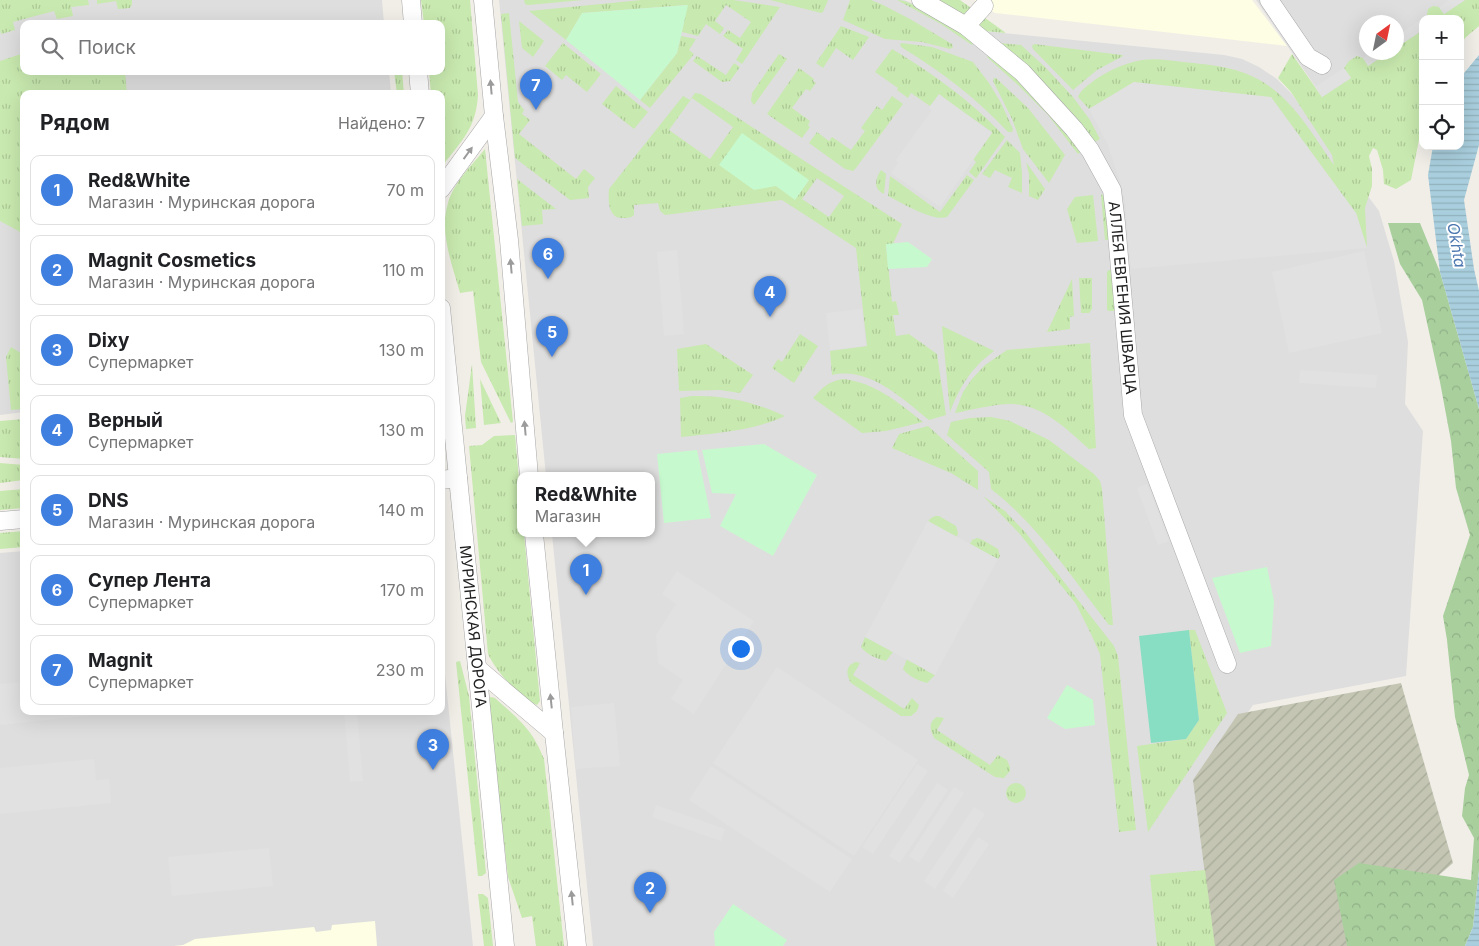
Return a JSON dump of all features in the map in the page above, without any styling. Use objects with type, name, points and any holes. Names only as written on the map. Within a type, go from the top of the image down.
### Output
[{"type":"street","points":[[411,0],[413,20]]},
{"type":"street","points":[[483,0],[494,116],[509,240],[529,472]]},
{"type":"street","name":"АЛЛЕЯ ЕВГЕНИЯ ШВАРЦА","points":[[921,0],[966,26],[1022,72],[1056,107],[1090,150],[1112,190],[1133,415],[1227,664]]},
{"type":"street","points":[[1269,0],[1308,56],[1322,65]]},
{"type":"street","points":[[966,26],[984,6]]},
{"type":"street","points":[[418,75],[420,90]]},
{"type":"street","points":[[445,183],[494,116]]},
{"type":"street","name":"МУРИНСКАЯ ДОРОГА","points":[[445,384],[450,479],[477,668],[504,946]]},
{"type":"street","points":[[0,521],[20,519]]},
{"type":"street","points":[[534,537],[577,946]]},
{"type":"street","points":[[477,668],[554,733]]},
{"type":"shaded area","points":[[0,0],[382,0],[384,20],[20,20],[20,75],[389,75],[391,90],[20,90],[20,412],[0,415]]},
{"type":"shaded area","points":[[499,0],[904,0],[984,31],[1224,55],[1242,59],[1277,79],[1291,93],[1379,211],[1394,261],[1408,342],[1405,404],[1423,431],[1406,676],[1253,705],[1212,764],[1219,875],[1166,946],[593,946],[552,537],[655,537],[655,472],[546,472]]},
{"type":"shaded area","points":[[974,0],[1252,0],[1287,46],[995,13]]},
{"type":"shaded area","points":[[1256,0],[1472,0],[1450,15],[1419,15],[1419,37],[1404,47],[1404,15],[1359,15],[1359,60],[1385,60],[1325,101]]},
{"type":"shaded area","points":[[1449,0],[1465,0],[1444,14],[1439,7]]},
{"type":"shaded area","points":[[1419,21],[1419,33],[1404,42],[1404,31]]},
{"type":"shaded area","points":[[1364,60],[1377,60],[1368,66]]},
{"type":"shaded area","points":[[1344,68],[1351,78],[1322,97],[1315,87]]},
{"type":"shaded area","points":[[1134,82],[1271,97],[1356,213],[1367,248],[1131,269],[1125,200],[1121,184],[1107,143],[1089,109]]},
{"type":"shaded area","points":[[939,94],[992,133],[940,207],[891,173],[898,163],[896,160],[932,110],[929,108]]},
{"type":"shaded area","points":[[677,250],[684,334],[664,336],[657,252]]},
{"type":"shaded area","points":[[1364,251],[1382,333],[1289,353],[1272,272]]},
{"type":"shaded area","points":[[862,309],[866,346],[830,350],[826,313]]},
{"type":"shaded area","points":[[1300,370],[1377,375],[1376,388],[1299,383]]},
{"type":"shaded area","points":[[1147,484],[1169,541],[1158,545],[1137,488]]},
{"type":"shaded area","points":[[928,521],[998,559],[935,675],[865,637]]},
{"type":"shaded area","points":[[20,551],[20,715],[445,715],[445,674],[473,946],[0,946],[0,553]]},
{"type":"shaded area","points":[[677,571],[754,621],[694,714],[671,699],[683,680],[658,663],[656,635],[676,604],[662,594]]},
{"type":"shaded area","points":[[777,667],[918,760],[854,856],[713,763]]},
{"type":"shaded area","points":[[20,682],[20,715],[94,715],[0,725],[0,684]]},
{"type":"shaded area","points":[[1401,683],[1453,863],[1396,912],[1351,946],[1214,946],[1193,780],[1238,714]]},
{"type":"shaded area","points":[[614,703],[620,766],[576,769],[571,707]]},
{"type":"shaded area","points":[[344,715],[357,715],[363,781],[350,782]]},
{"type":"shaded area","points":[[94,759],[96,780],[109,779],[111,803],[0,814],[0,768]]},
{"type":"shaded area","points":[[917,764],[928,771],[873,854],[862,847]]},
{"type":"shaded area","points":[[711,766],[852,859],[830,892],[689,800]]},
{"type":"shaded area","points":[[937,783],[948,790],[900,863],[889,856]]},
{"type":"shaded area","points":[[954,787],[964,793],[919,863],[909,856]]},
{"type":"shaded area","points":[[656,805],[725,829],[721,841],[652,817]]},
{"type":"shaded area","points":[[974,807],[985,814],[935,889],[924,881]]},
{"type":"shaded area","points":[[978,837],[989,844],[953,898],[943,891]]},
{"type":"shaded area","points":[[269,848],[273,886],[172,896],[168,857]]},
{"type":"shaded area","points":[[375,921],[377,946],[174,946],[183,945],[195,939],[314,927],[316,932],[331,930],[332,925]]},
{"type":"green space","points":[[0,0],[88,0],[89,5],[71,7],[73,16],[57,19],[54,11],[13,22],[15,30],[1,34]]},
{"type":"green space","points":[[97,0],[132,0],[132,4],[130,8],[118,9],[116,1],[97,4]]},
{"type":"green space","points":[[421,0],[470,0],[478,95],[477,107],[467,134],[445,162],[445,90],[431,90],[429,75],[445,75],[445,20],[424,20]]},
{"type":"green space","points":[[524,0],[583,0],[528,5],[525,4]]},
{"type":"green space","points":[[642,0],[733,0],[780,7],[742,64],[736,60],[743,49],[723,36],[728,30],[740,38],[751,22],[726,5],[715,21],[724,28],[720,34],[706,24],[698,36],[682,32],[687,5],[582,13],[566,40],[529,11]]},
{"type":"green space","points":[[770,0],[828,0],[821,13]]},
{"type":"green space","points":[[850,0],[871,0],[883,5],[952,44],[953,47],[950,49],[922,42],[885,39],[843,20]]},
{"type":"green space","points":[[897,0],[905,1],[925,10],[974,42],[972,45],[941,24]]},
{"type":"green space","points":[[937,0],[960,0],[1006,33],[984,31]]},
{"type":"green space","points":[[1465,0],[1479,0],[1479,26],[1464,40],[1464,15],[1427,15],[1428,9],[1433,6],[1439,7],[1444,14]]},
{"type":"green space","points":[[688,5],[677,53],[640,100],[566,40],[582,13]]},
{"type":"green space","points":[[509,13],[518,102],[524,110],[522,114],[530,120],[519,134],[576,179],[584,169],[595,178],[588,187],[589,198],[570,200],[515,158],[501,14]]},
{"type":"green space","points":[[519,21],[544,41],[533,57],[522,48]]},
{"type":"green space","points":[[841,26],[869,37],[853,60],[836,48],[823,68],[816,63]]},
{"type":"green space","points":[[1419,33],[1419,140],[1411,180],[1396,189],[1384,184],[1383,170],[1377,150],[1373,148],[1369,156],[1372,169],[1372,186],[1365,208],[1367,248],[1356,213],[1134,82],[1089,109],[1078,97],[1096,79],[1112,70],[1136,61],[1167,60],[1236,70],[1256,78],[1277,92],[1304,121],[1334,165],[1332,155],[1291,92],[1278,78],[1292,54],[1322,97],[1351,78],[1344,68],[1349,61],[1357,56],[1359,60],[1364,60],[1368,65],[1376,60],[1404,60],[1404,42]]},
{"type":"green space","points":[[681,36],[696,39],[689,50],[694,54],[650,108],[640,100],[677,53]]},
{"type":"green space","points":[[563,43],[601,74],[587,92],[566,75],[562,80],[545,66]]},
{"type":"green space","points":[[999,43],[1021,45],[1045,67],[1073,97],[1090,120],[1100,139],[1093,143]]},
{"type":"green space","points":[[900,44],[932,47],[973,62],[1001,103],[1013,129],[1012,132],[1008,132],[957,86],[901,47]]},
{"type":"green space","points":[[1034,44],[1123,56],[1097,70],[1073,90],[1033,49],[1032,46]]},
{"type":"green space","points":[[892,49],[952,89],[979,111],[1005,137],[976,178],[969,172],[976,162],[973,159],[992,132],[939,95],[930,106],[911,93],[908,98],[897,90],[898,88],[875,72]]},
{"type":"green space","points":[[20,54],[20,75],[125,75],[127,90],[20,90],[20,232],[0,221],[0,61]]},
{"type":"green space","points":[[779,54],[787,59],[754,105],[751,101],[752,93]]},
{"type":"green space","points":[[990,54],[1051,112],[1081,152],[1078,154],[1048,115],[987,57]]},
{"type":"green space","points":[[697,56],[726,75],[734,63],[740,67],[730,81],[722,82],[693,61]]},
{"type":"green space","points":[[799,68],[814,79],[813,81],[816,83],[810,91],[806,89],[792,108],[810,121],[808,125],[810,127],[802,138],[767,114]]},
{"type":"green space","points":[[395,75],[402,75],[404,90],[396,90]]},
{"type":"green space","points":[[994,78],[1028,108],[1065,155],[1049,183],[1023,149],[1012,119],[993,81]]},
{"type":"green space","points":[[616,86],[648,112],[634,129],[602,104]]},
{"type":"green space","points":[[695,93],[701,94],[902,224],[893,244],[886,245],[892,302],[896,301],[899,315],[893,315],[896,336],[909,334],[937,354],[946,415],[929,420],[885,386],[859,375],[846,373],[832,375],[830,351],[867,346],[856,248],[782,200],[665,215],[660,211],[658,203],[634,205],[634,215],[632,217],[623,218],[614,215],[609,203],[609,189],[683,96],[690,100]],"holes":[[[692,98],[733,127],[710,159],[669,130]],[[817,178],[844,196],[829,217],[802,199]],[[809,180],[795,199],[776,186]]]},
{"type":"green space","points":[[892,96],[903,104],[853,171],[845,169],[809,143],[817,132],[829,141],[832,137],[851,150],[865,131],[861,128],[877,106],[882,110]]},
{"type":"green space","points":[[742,133],[809,180],[795,200],[776,186],[754,190],[719,165]]},
{"type":"green space","points":[[1007,140],[1020,153],[1022,193],[1008,187],[1012,178],[995,170],[990,178],[982,174]]},
{"type":"green space","points":[[485,149],[513,422],[511,423],[481,362],[473,291],[460,293],[446,237],[446,214],[454,188]]},
{"type":"green space","points":[[1026,162],[1045,189],[1038,200],[1029,196],[1029,174]]},
{"type":"green space","points":[[881,170],[886,174],[884,194],[880,192],[876,183]]},
{"type":"green space","points":[[967,175],[974,180],[947,217],[934,217],[888,196],[890,176],[940,212]]},
{"type":"green space","points":[[517,179],[556,209],[542,210],[543,224],[522,226]]},
{"type":"green space","points":[[1104,194],[1111,240],[1105,240],[1101,195]]},
{"type":"green space","points":[[1093,195],[1098,241],[1077,243],[1067,209],[1075,197]]},
{"type":"green space","points":[[1388,223],[1420,223],[1440,272],[1479,409],[1479,870],[1473,927],[1465,946],[1347,946],[1334,880],[1359,863],[1471,880],[1474,838],[1462,816],[1465,788],[1469,775],[1455,717],[1443,616],[1470,535],[1456,488],[1451,441],[1422,300],[1400,264]]},
{"type":"green space","points":[[908,242],[932,259],[927,267],[888,269],[886,244]]},
{"type":"green space","points":[[1113,270],[1117,311],[1107,310],[1107,272]]},
{"type":"green space","points":[[1079,278],[1092,278],[1092,309],[1089,313],[1081,313]]},
{"type":"green space","points":[[1072,279],[1074,316],[1070,317],[1070,329],[1047,332]]},
{"type":"green space","points":[[942,326],[994,351],[973,370],[958,394],[950,412]]},
{"type":"green space","points":[[800,334],[818,346],[794,383],[772,368],[778,359],[782,362]]},
{"type":"green space","points":[[1090,343],[1096,448],[1089,449],[1054,420],[1024,405],[1000,405],[955,413],[963,392],[972,379],[985,365],[1007,350]]},
{"type":"green space","points":[[706,344],[753,375],[740,393],[720,390],[679,391],[677,349]]},
{"type":"green space","points":[[11,347],[20,353],[20,409],[11,410],[6,357]]},
{"type":"green space","points":[[472,364],[476,428],[466,429],[465,416]]},
{"type":"green space","points":[[480,379],[501,423],[484,425]]},
{"type":"green space","points":[[843,379],[865,384],[886,394],[923,422],[886,431],[862,433],[813,398],[826,386],[834,381]]},
{"type":"green space","points":[[692,396],[740,400],[785,416],[747,428],[681,437],[680,398]]},
{"type":"green space","points":[[991,417],[1010,421],[1049,440],[1094,474],[1100,481],[1113,625],[1109,625],[1039,535],[1008,503],[991,489],[989,472],[947,435],[951,422],[970,418]]},
{"type":"green space","points":[[20,419],[20,459],[0,457],[0,421]]},
{"type":"green space","points":[[928,426],[978,471],[978,490],[951,473],[892,448],[899,434]]},
{"type":"green space","points":[[515,435],[518,472],[517,537],[524,537],[540,701],[537,705],[523,696],[509,683],[496,668],[488,654],[469,446],[482,445],[494,436]]},
{"type":"green space","points":[[764,444],[817,475],[773,556],[720,526],[736,494],[712,493],[702,450]]},
{"type":"green space","points":[[697,450],[711,518],[664,523],[657,454]]},
{"type":"green space","points":[[0,463],[20,465],[20,480],[0,483]]},
{"type":"green space","points":[[20,489],[20,508],[0,510],[0,491]]},
{"type":"green space","points":[[983,496],[1005,511],[1025,532],[1114,646],[1118,656],[1136,830],[1119,832],[1100,654],[1091,634],[1076,604],[1019,533]]},
{"type":"green space","points":[[935,516],[939,516],[956,526],[957,537],[947,532],[884,646],[893,652],[886,661],[875,658],[861,647],[865,637],[875,642],[937,527],[928,521]]},
{"type":"green space","points":[[20,531],[20,547],[0,549],[0,533]]},
{"type":"green space","points":[[977,538],[998,549],[1000,556],[998,559],[988,555],[925,670],[935,675],[927,683],[921,681],[903,669],[907,659],[917,664],[979,549],[970,544],[972,540]]},
{"type":"green space","points":[[1267,567],[1274,601],[1271,646],[1240,653],[1212,578]]},
{"type":"green space","points":[[1189,630],[1195,630],[1227,713],[1148,832],[1137,746],[1186,739],[1199,720]]},
{"type":"green space","points":[[1189,630],[1199,720],[1186,739],[1151,743],[1139,636]]},
{"type":"green space","points":[[460,661],[469,696],[486,873],[482,876],[478,876],[456,662]]},
{"type":"green space","points":[[852,663],[860,663],[853,675],[904,709],[912,698],[919,705],[917,711],[911,716],[901,716],[851,683],[848,677],[848,668]]},
{"type":"green space","points":[[1067,685],[1093,700],[1095,725],[1065,729],[1047,718]]},
{"type":"green space","points":[[491,697],[495,698],[524,725],[535,739],[544,759],[564,946],[536,946],[532,916],[522,918],[508,877],[488,699]]},
{"type":"green space","points":[[937,717],[944,718],[937,730],[990,765],[998,755],[1007,760],[1010,771],[1004,778],[995,777],[934,738],[931,726],[932,721]]},
{"type":"green space","points":[[1016,783],[1023,786],[1026,793],[1023,800],[1016,803],[1009,800],[1006,793],[1009,786]]},
{"type":"green space","points":[[1205,870],[1215,946],[1157,946],[1150,875]]},
{"type":"green space","points":[[478,894],[483,894],[488,898],[493,946],[484,946]]},
{"type":"green space","points":[[733,904],[787,940],[783,946],[715,946],[714,932]]},
{"type":"water","name":"Okhta","points":[[1479,55],[1479,145],[1464,200],[1479,291],[1479,409],[1440,272],[1428,175],[1432,150],[1464,150],[1464,73]]},
{"type":"water","points":[[1479,870],[1479,946],[1465,946],[1473,927]]},
{"type":"place","name":"Magnit","points":[[536,110]]},
{"type":"place","name":"Супер Лента","points":[[548,279]]},
{"type":"place","name":"Верный","points":[[770,317]]},
{"type":"place","name":"DNS","points":[[552,357]]},
{"type":"place","name":"Red&White","points":[[586,595]]},
{"type":"place","name":"Dixy","points":[[433,770]]},
{"type":"place","name":"Magnit Cosmetics","points":[[650,913]]}]
